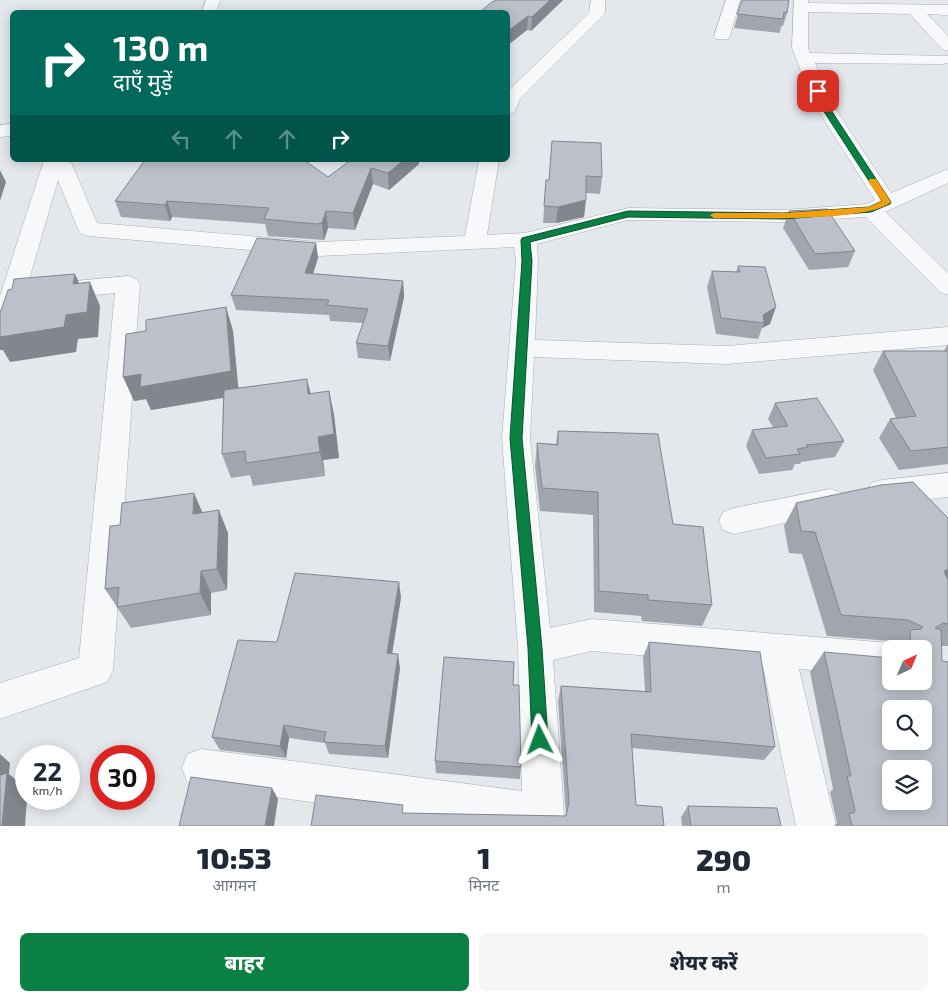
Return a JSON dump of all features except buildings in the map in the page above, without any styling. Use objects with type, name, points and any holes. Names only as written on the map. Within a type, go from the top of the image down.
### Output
[{"type":"street","points":[[510,104],[512,97],[596,14],[598,0]]},
{"type":"street","points":[[722,36],[733,0]]},
{"type":"street","points":[[948,10],[800,4],[800,48],[818,91],[827,101],[825,107],[879,206],[948,288]]},
{"type":"street","points":[[915,10],[945,52]]},
{"type":"street","points":[[804,58],[945,52]]},
{"type":"street","points":[[0,334],[53,162]]},
{"type":"street","points":[[61,162],[89,229],[319,249],[525,240],[628,214],[784,216],[879,206],[948,175]]},
{"type":"street","points":[[475,242],[489,162]]},
{"type":"street","points":[[201,768],[544,820],[535,648],[516,438],[527,261],[525,240]]},
{"type":"street","points":[[0,701],[95,670],[128,284],[12,295]]},
{"type":"street","points":[[522,348],[727,355],[948,336]]},
{"type":"street","points":[[734,521],[869,494],[948,485]]},
{"type":"street","points":[[535,648],[592,635],[882,659]]},
{"type":"street","points":[[777,651],[816,826]]},
{"type":"slow traffic","points":[[714,215],[784,216],[871,210],[887,202],[873,181]]},
{"type":"route","points":[[540,740],[535,648],[516,438],[527,261],[525,240],[628,214],[784,216],[871,210],[887,202],[825,107],[827,101],[818,91]]}]
